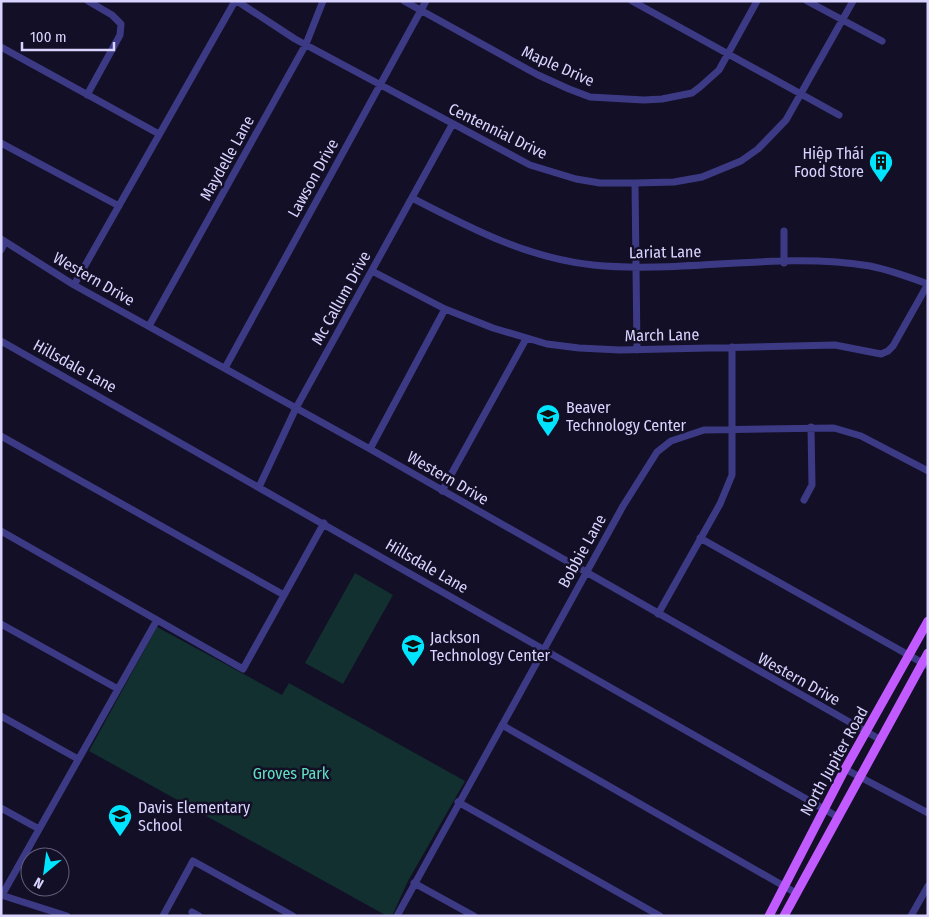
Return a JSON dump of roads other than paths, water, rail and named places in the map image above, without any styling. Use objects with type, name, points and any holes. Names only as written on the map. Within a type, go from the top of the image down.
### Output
[{"type":"main road","name":"North Jupiter Road","points":[[769,916],[845,770],[928,621]]},
{"type":"main road","name":"North Jupiter Road","points":[[784,916],[881,740],[925,665],[928,653]]},
{"type":"street","points":[[87,95],[120,35],[121,24],[112,15],[88,1]]},
{"type":"street","points":[[74,285],[236,1]]},
{"type":"street","name":"Centennial Drive","points":[[236,1],[277,28],[452,125],[522,161],[551,172],[600,183],[674,182],[702,177],[741,161],[758,149],[786,120],[853,1]]},
{"type":"street","name":"Maydelle Lane","points":[[149,326],[306,44],[323,1]]},
{"type":"street","name":"Maple Drive","points":[[404,1],[538,75],[590,97],[662,100],[692,93],[719,70],[757,1]]},
{"type":"street","name":"Lawson Drive","points":[[224,368],[426,1]]},
{"type":"street","points":[[632,1],[838,115]]},
{"type":"street","points":[[807,1],[882,41]]},
{"type":"street","points":[[1,48],[159,134]]},
{"type":"street","name":"Mc Callum Drive","points":[[258,486],[296,408],[452,125]]},
{"type":"street","points":[[1,143],[119,206]]},
{"type":"street","points":[[635,183],[637,350]]},
{"type":"street","name":"Lariat Lane","points":[[412,198],[490,238],[530,252],[594,265],[636,266],[811,261],[870,266],[896,272],[928,284]]},
{"type":"street","points":[[784,231],[784,263]]},
{"type":"street","points":[[1,250],[3,240]]},
{"type":"street","name":"Western Drive","points":[[3,240],[74,285],[370,449],[881,740]]},
{"type":"street","name":"March Lane","points":[[372,270],[445,309],[493,328],[526,338],[579,348],[637,350],[835,345],[881,354],[893,346],[928,284]]},
{"type":"street","points":[[370,449],[445,309]]},
{"type":"street","points":[[442,491],[526,338]]},
{"type":"street","name":"Hillsdale Lane","points":[[1,341],[838,817]]},
{"type":"street","points":[[658,614],[720,504],[732,475],[732,347]]},
{"type":"street","points":[[804,500],[812,485],[811,428]]},
{"type":"street","name":"Bobbie Lane","points":[[397,916],[458,802],[623,506],[657,452],[671,440],[704,430],[834,428],[853,434],[928,471]]},
{"type":"street","points":[[1,436],[284,596]]},
{"type":"street","points":[[1,531],[243,669],[324,523]]},
{"type":"street","points":[[700,538],[925,665]]},
{"type":"street","points":[[67,916],[2,895],[157,620]]},
{"type":"street","points":[[1,624],[118,689]]},
{"type":"street","points":[[1,716],[78,759]]},
{"type":"street","points":[[502,725],[796,893]]},
{"type":"street","points":[[845,770],[861,776],[928,813]]},
{"type":"street","points":[[458,802],[660,916]]},
{"type":"street","points":[[1,808],[39,829]]},
{"type":"street","points":[[162,916],[193,861],[293,916]]},
{"type":"street","points":[[414,883],[474,916]]},
{"type":"street","points":[[911,916],[928,886]]},
{"type":"street","points":[[192,912],[199,916]]},
{"type":"place","name":"Hiệp Thái Food Store","points":[[881,183]]},
{"type":"place","name":"Beaver Technology Center","points":[[548,437]]},
{"type":"place","name":"Jackson Technology Center","points":[[413,667]]},
{"type":"place","name":"Davis Elementary School","points":[[120,837]]},
{"type":"park label","name":"Groves Park","points":[[291,773]]}]
